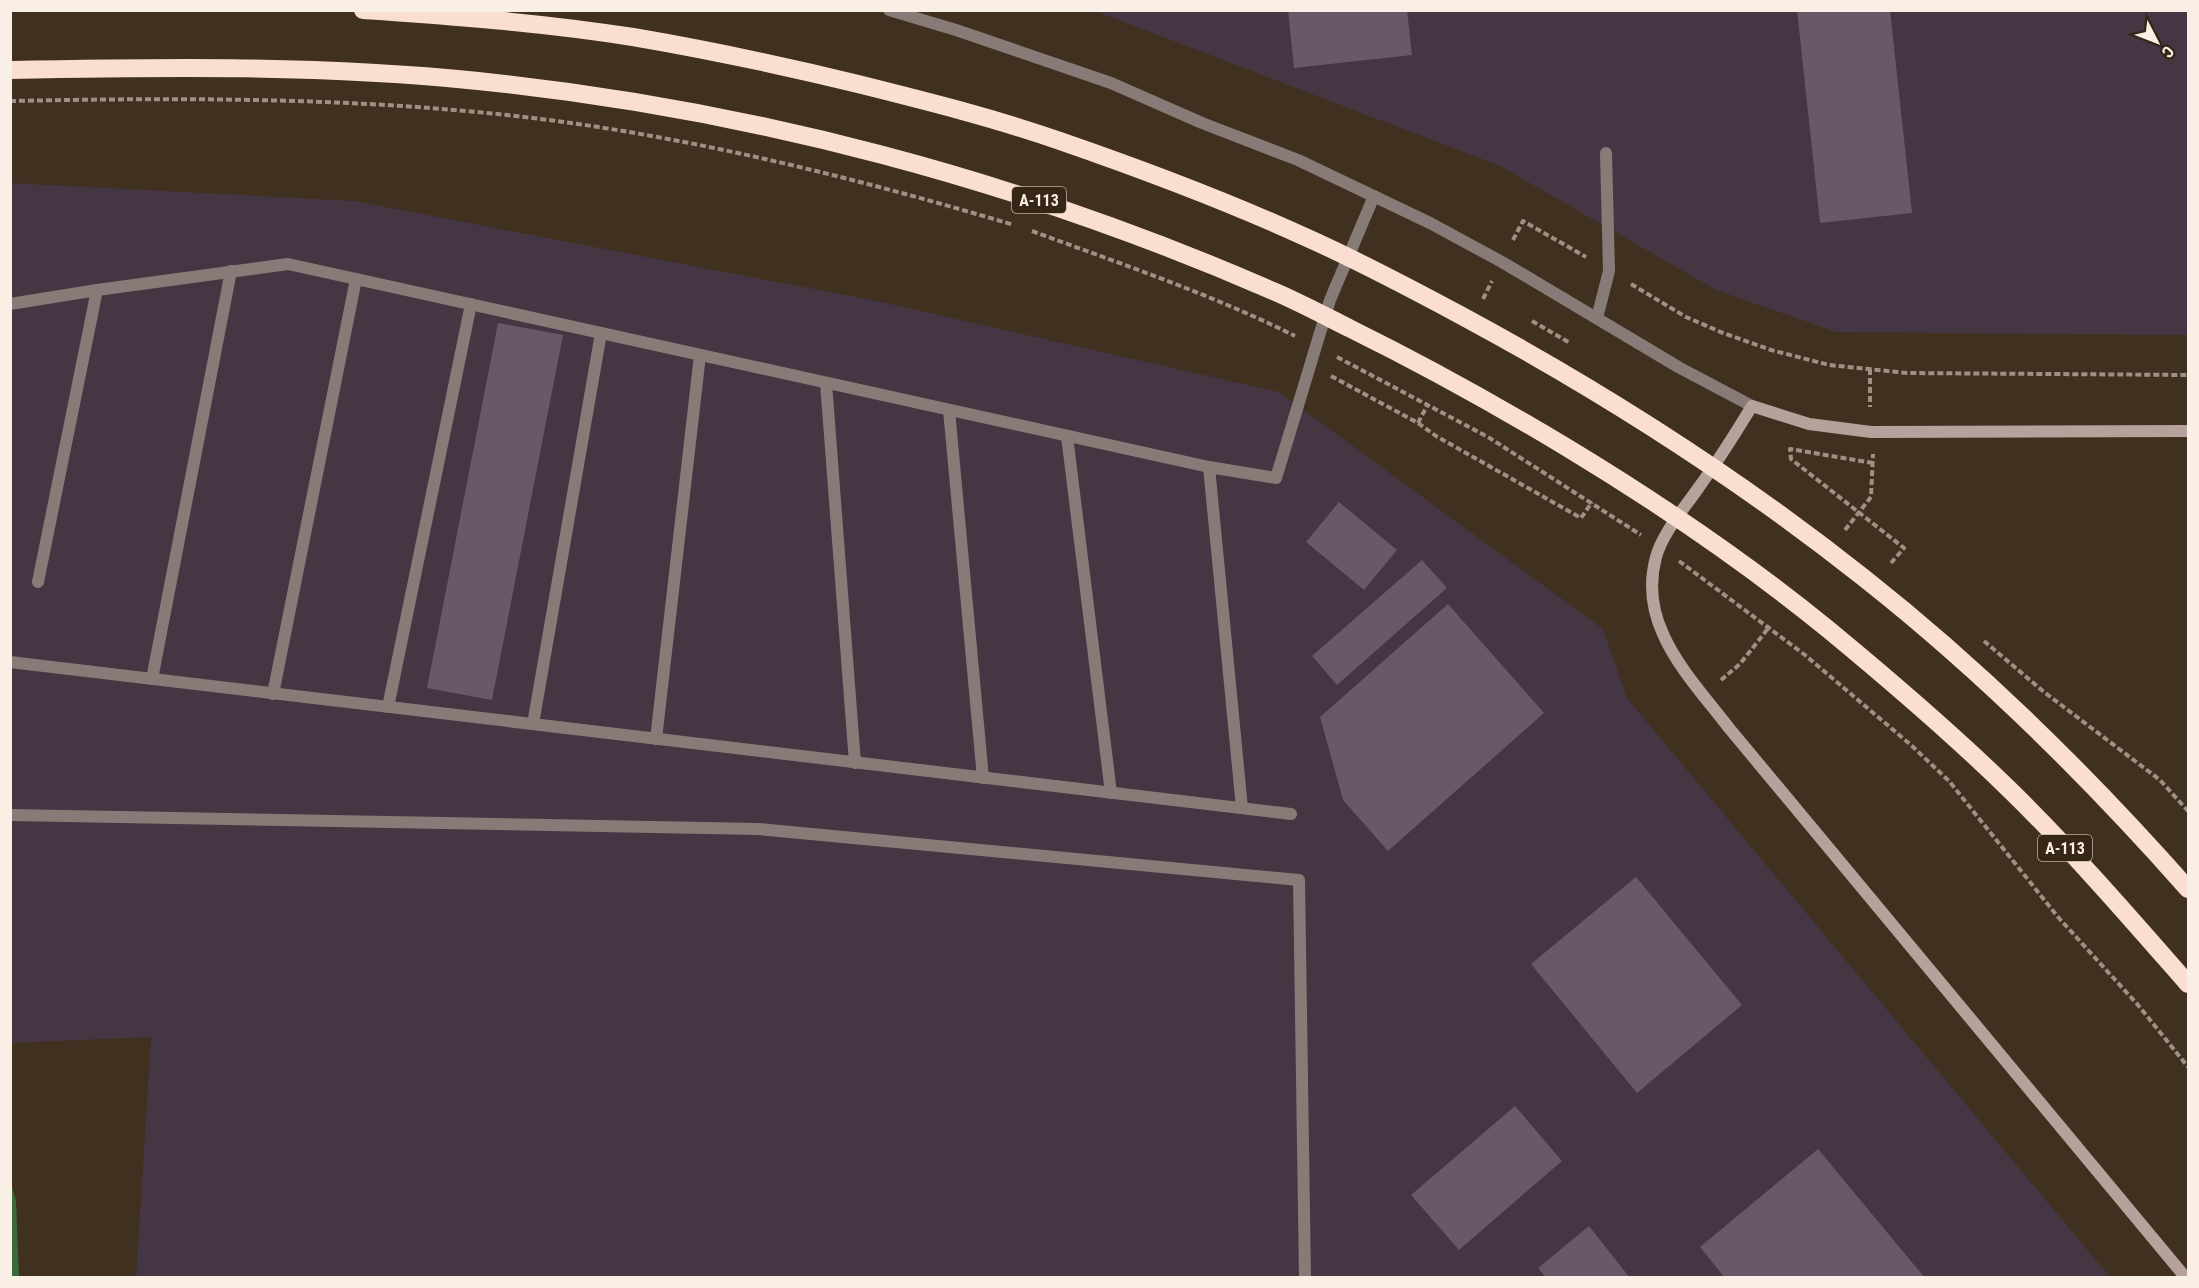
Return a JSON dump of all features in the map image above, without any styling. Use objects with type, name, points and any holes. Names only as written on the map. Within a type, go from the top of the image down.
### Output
[{"type":"highway","points":[[363,10],[482,18],[631,37],[795,69],[925,100],[1056,140],[1203,194],[1304,236],[1535,355],[1652,426],[1762,501],[1866,579],[1976,674],[2058,749],[2188,889]]},
{"type":"highway","name":"А-113","points":[[10,70],[100,68],[321,70],[476,81],[621,99],[782,130],[909,161],[1036,199],[1180,252],[1278,293],[1391,349],[1504,410],[1618,479],[1725,552],[1827,628],[1934,720],[2029,810],[2099,883],[2188,984]]},
{"type":"street","points":[[2186,1278],[1736,737],[1675,656],[1654,609],[1652,580],[1656,555],[1670,529],[1752,406],[1809,424],[1871,432],[2188,430]]},
{"type":"lane","points":[[888,10],[956,30],[1111,83],[1202,123],[1298,160],[1430,223],[1502,262],[1680,368],[1752,406]]},
{"type":"lane","points":[[1598,318],[1609,271],[1606,153]]},
{"type":"lane","points":[[10,304],[288,264],[1209,467],[1276,478],[1330,300],[1374,196]]},
{"type":"lane","points":[[152,679],[231,271]]},
{"type":"lane","points":[[273,694],[356,279]]},
{"type":"lane","points":[[38,582],[97,290]]},
{"type":"lane","points":[[388,707],[471,304]]},
{"type":"lane","points":[[533,724],[601,333]]},
{"type":"lane","points":[[656,739],[700,355]]},
{"type":"lane","points":[[825,383],[855,763]]},
{"type":"lane","points":[[949,410],[983,778]]},
{"type":"lane","points":[[1067,436],[1111,793]]},
{"type":"lane","points":[[1209,467],[1242,808]]},
{"type":"lane","points":[[10,662],[1291,814]]},
{"type":"lane","points":[[10,815],[758,830],[1299,880],[1305,1278]]},
{"type":"path","points":[[10,101],[100,99],[320,102],[484,113],[616,130],[775,161],[901,191],[1014,225]]},
{"type":"path","points":[[1481,302],[1523,221],[1686,317],[1771,350],[1829,365],[1908,373],[2188,375]]},
{"type":"path","points":[[1026,229],[1168,281],[1296,336]]},
{"type":"path","points":[[1336,357],[1488,436],[1648,540]]},
{"type":"path","points":[[1309,369],[1338,378],[1581,518],[1592,502]]},
{"type":"path","points":[[1842,534],[1871,497],[1873,464],[1869,369]]},
{"type":"path","points":[[1419,423],[1429,402]]},
{"type":"path","points":[[1873,464],[1790,449],[1791,459],[1904,548],[1891,563]]},
{"type":"path","points":[[1676,559],[1805,655],[1911,745],[1949,781],[2058,917],[2138,1005],[2188,1067]]},
{"type":"path","points":[[1704,695],[1740,664],[1777,618]]},
{"type":"path","points":[[1996,651],[2044,692],[2160,780],[2188,811]]},
{"type":"shaded area","points":[[1095,11],[2188,11],[2188,335],[1836,332],[1716,290],[1500,166]]},
{"type":"shaded area","points":[[10,183],[354,201],[877,301],[1279,392],[1603,629],[1627,698],[2110,1277],[136,1277],[151,1037],[11,1043]]},
{"type":"green space","points":[[11,1183],[16,1201],[19,1277],[11,1277]]},
{"type":"building","points":[[1288,10],[1407,10],[1412,55],[1294,68]]},
{"type":"building","points":[[1797,10],[1890,10],[1912,213],[1820,223]]},
{"type":"building","points":[[498,323],[563,335],[492,700],[427,688]]},
{"type":"building","points":[[1339,502],[1397,550],[1364,590],[1306,542]]},
{"type":"building","points":[[1422,560],[1447,588],[1337,685],[1312,656]]},
{"type":"building","points":[[1448,604],[1544,713],[1388,851],[1343,800],[1320,717]]},
{"type":"building","points":[[1636,877],[1742,1005],[1637,1093],[1531,964]]},
{"type":"building","points":[[1515,1106],[1562,1161],[1459,1250],[1411,1195]]},
{"type":"building","points":[[1818,1149],[1925,1278],[1725,1278],[1700,1247]]},
{"type":"building","points":[[1589,1226],[1630,1278],[1546,1278],[1538,1268]]}]
